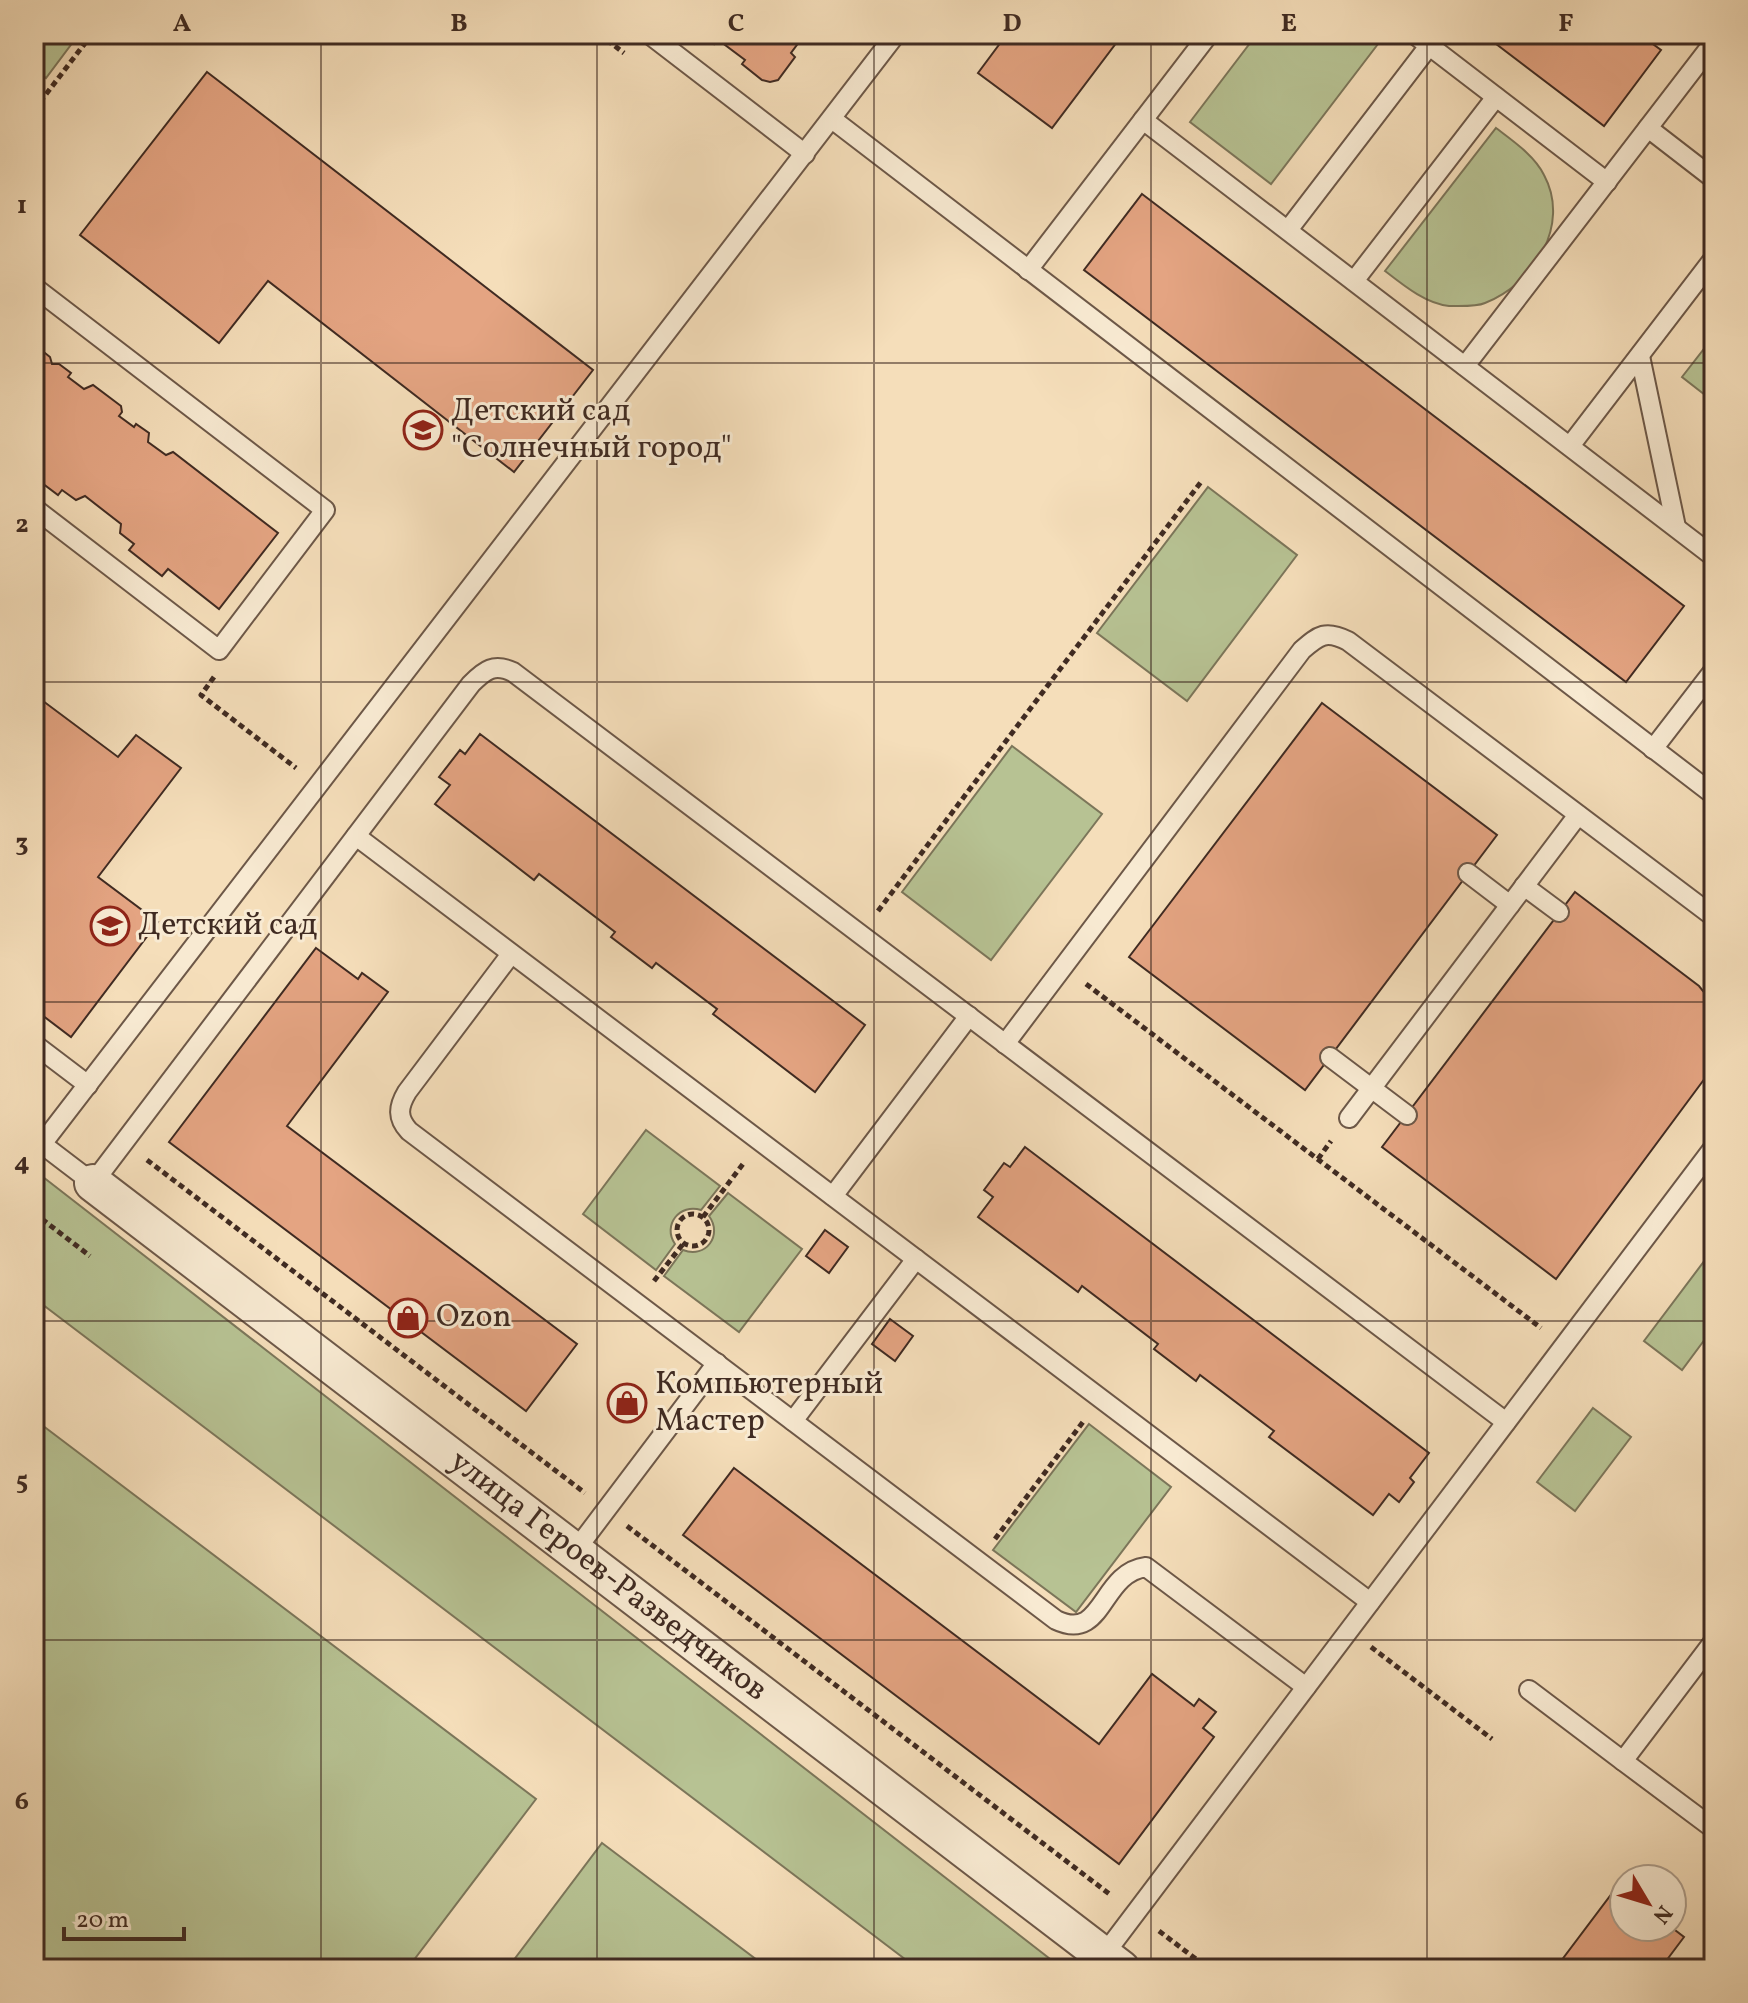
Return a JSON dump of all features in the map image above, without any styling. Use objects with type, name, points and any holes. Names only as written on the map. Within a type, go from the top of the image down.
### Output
[{"type":"street","name":"улица Героев-Разведчиков","points":[[93,1183],[1112,1962]]},
{"type":"lane","points":[[649,34],[805,154]]},
{"type":"lane","points":[[896,34],[88,1085],[38,1141],[93,1183],[471,684],[484,670],[501,666],[513,672],[1506,1422]]},
{"type":"lane","points":[[1028,270],[1209,34]]},
{"type":"lane","points":[[1414,34],[1607,182]]},
{"type":"lane","points":[[1465,366],[1714,42]]},
{"type":"lane","points":[[1288,230],[1429,46]]},
{"type":"lane","points":[[1354,281],[1496,97]]},
{"type":"lane","points":[[832,119],[1714,795]]},
{"type":"lane","points":[[1143,120],[1714,557]]},
{"type":"lane","points":[[1648,128],[1714,179]]},
{"type":"lane","points":[[1570,446],[1714,258]]},
{"type":"lane","points":[[34,287],[325,510],[219,650],[34,508]]},
{"type":"lane","points":[[1640,356],[1676,527]]},
{"type":"lane","points":[[1005,1044],[1302,650],[1318,637],[1335,635],[1348,641],[1714,917]]},
{"type":"lane","points":[[1653,749],[1714,670]]},
{"type":"lane","points":[[1349,1118],[1578,815]]},
{"type":"lane","points":[[356,836],[1370,1602]]},
{"type":"lane","points":[[1468,873],[1510,905]]},
{"type":"lane","points":[[1524,886],[1559,912]]},
{"type":"lane","points":[[511,954],[400,1104],[400,1121],[409,1131],[1056,1620],[1068,1626],[1082,1625],[1092,1617],[1121,1577],[1133,1569],[1146,1567],[1306,1687]]},
{"type":"lane","points":[[833,1196],[969,1016]]},
{"type":"lane","points":[[34,1044],[88,1085]]},
{"type":"lane","points":[[1330,1057],[1407,1115]]},
{"type":"lane","points":[[1112,1962],[1135,1913],[1714,1147]]},
{"type":"lane","points":[[793,1421],[916,1259]]},
{"type":"lane","points":[[575,1551],[717,1363]]},
{"type":"lane","points":[[1623,1761],[1714,1641]]},
{"type":"lane","points":[[1529,1690],[1714,1829]]},
{"type":"path","points":[[34,110],[92,34]]},
{"type":"path","points":[[599,34],[624,53]]},
{"type":"path","points":[[860,934],[1201,482]]},
{"type":"path","points":[[219,671],[201,695],[297,769]]},
{"type":"path","points":[[1063,967],[1564,1345]]},
{"type":"path","points":[[703,1217],[760,1142]]},
{"type":"path","points":[[143,1156],[1209,1969]]},
{"type":"path","points":[[34,1213],[90,1256]]},
{"type":"path","points":[[693,1214],[703,1217],[709,1225],[703,1244],[692,1247],[683,1244],[677,1236],[677,1225],[683,1217],[693,1214]]},
{"type":"path","points":[[637,1304],[683,1244]]},
{"type":"path","points":[[978,1561],[1101,1399]]},
{"type":"path","points":[[1364,1641],[1492,1739]]},
{"type":"green space","points":[[34,34],[79,34],[46,78],[34,69]]},
{"type":"green space","points":[[1257,34],[1365,34],[1378,44],[1271,184],[1190,122]]},
{"type":"green space","points":[[1496,128],[1529,155],[1544,175],[1551,194],[1553,213],[1550,232],[1543,251],[1532,267],[1503,294],[1473,306],[1432,302],[1385,271]]},
{"type":"green space","points":[[1714,336],[1714,402],[1682,377]]},
{"type":"green space","points":[[1208,487],[1297,555],[1187,701],[1097,633]]},
{"type":"green space","points":[[1012,746],[1102,814],[991,960],[902,892]]},
{"type":"green space","points":[[646,1130],[720,1186],[701,1210],[686,1210],[675,1217],[671,1230],[675,1244],[656,1270],[583,1214]]},
{"type":"green space","points":[[34,1170],[1063,1969],[918,1969],[34,1298]]},
{"type":"green space","points":[[728,1193],[802,1249],[739,1332],[664,1276],[683,1250],[699,1251],[710,1244],[714,1231],[709,1216]]},
{"type":"green space","points":[[1705,1260],[1714,1267],[1714,1327],[1682,1370],[1644,1341]]},
{"type":"green space","points":[[1593,1408],[1631,1437],[1575,1511],[1537,1482]]},
{"type":"green space","points":[[34,1419],[536,1799],[407,1969],[34,1967]]},
{"type":"green space","points":[[1089,1424],[1171,1487],[1076,1612],[993,1550]]},
{"type":"green space","points":[[602,1843],[769,1969],[507,1969]]},
{"type":"building","points":[[701,34],[805,34],[791,53],[795,57],[778,80],[770,82],[762,80],[742,64],[745,60],[717,39],[714,44]]},
{"type":"building","points":[[1007,34],[1123,34],[1052,128],[978,73]]},
{"type":"building","points":[[1483,34],[1639,34],[1661,50],[1604,126]]},
{"type":"building","points":[[207,72],[593,370],[514,472],[268,281],[219,343],[80,235]]},
{"type":"building","points":[[1142,194],[1684,606],[1626,682],[1084,270]]},
{"type":"building","points":[[40,349],[50,357],[52,364],[59,364],[71,373],[68,377],[84,389],[93,385],[121,406],[119,416],[149,433],[148,442],[166,455],[173,452],[278,533],[219,609],[168,569],[162,576],[129,550],[134,544],[120,533],[121,524],[85,496],[76,500],[62,490],[58,495],[34,477],[34,350],[37,352]]},
{"type":"building","points":[[43,701],[118,757],[136,735],[181,768],[98,877],[158,922],[71,1037],[34,1009],[34,712]]},
{"type":"building","points":[[1322,703],[1497,835],[1305,1090],[1129,957]]},
{"type":"building","points":[[480,734],[865,1025],[815,1092],[713,1014],[717,1009],[656,963],[652,968],[611,937],[615,932],[539,874],[534,880],[435,804],[450,785],[439,777],[460,750],[465,754]]},
{"type":"building","points":[[1575,892],[1699,986],[1712,1002],[1714,1066],[1556,1279],[1382,1147]]},
{"type":"building","points":[[316,948],[358,979],[362,973],[388,992],[287,1126],[577,1344],[526,1411],[169,1142]]},
{"type":"building","points":[[1025,1147],[1429,1453],[1410,1478],[1414,1482],[1399,1502],[1389,1494],[1373,1515],[1269,1437],[1274,1431],[1200,1375],[1196,1381],[1154,1349],[1158,1344],[1082,1286],[1078,1292],[978,1217],[993,1197],[984,1190],[1004,1163],[1010,1167]]},
{"type":"building","points":[[825,1230],[848,1247],[829,1273],[806,1256]]},
{"type":"building","points":[[890,1319],[913,1336],[895,1361],[872,1344]]},
{"type":"building","points":[[734,1468],[1099,1744],[1152,1674],[1194,1706],[1199,1699],[1216,1712],[1203,1728],[1214,1737],[1119,1864],[683,1535]]},
{"type":"building","points":[[1608,1899],[1608,1943],[1680,1943],[1660,1969],[1555,1969]]},
{"type":"place","name":"Детский сад \"Солнечный город\"","points":[[423,430]]},
{"type":"place","name":"Детский сад","points":[[110,926]]},
{"type":"place","name":"Ozon","points":[[408,1318]]},
{"type":"place","name":"Компьютерный Мастер","points":[[627,1403]]}]
